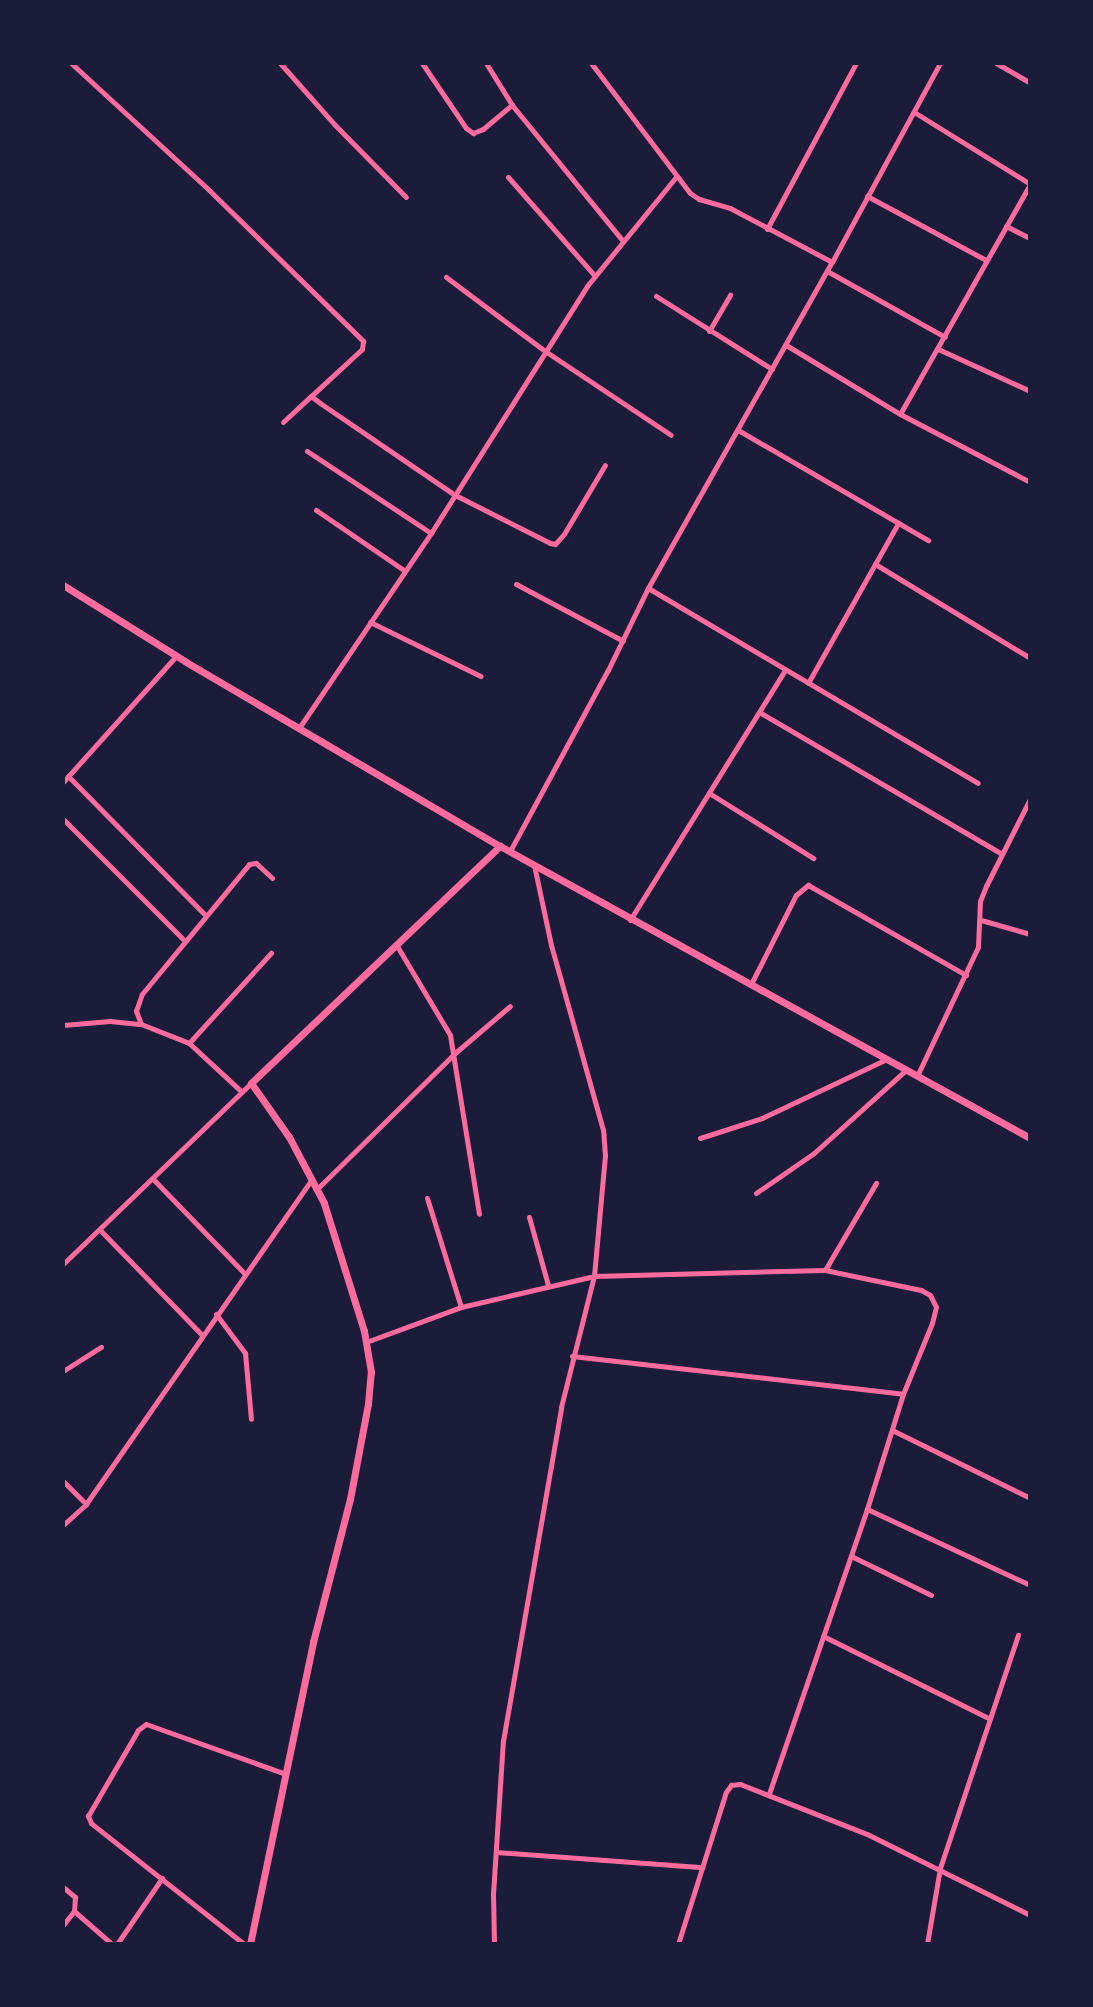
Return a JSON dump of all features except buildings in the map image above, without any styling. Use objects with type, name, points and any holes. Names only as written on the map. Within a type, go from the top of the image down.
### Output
[{"type":"street","points":[[71,63],[209,190],[363,341],[362,349],[283,422]]},
{"type":"street","points":[[280,63],[335,125],[406,197]]},
{"type":"street","points":[[422,63],[466,128],[473,133],[483,129],[512,105]]},
{"type":"street","points":[[486,63],[512,105],[624,241]]},
{"type":"street","points":[[591,63],[676,177],[698,199],[720,203],[832,262]]},
{"type":"street","points":[[767,229],[856,63]]},
{"type":"street","points":[[510,851],[623,641],[648,588],[786,345],[940,63]]},
{"type":"street","points":[[996,63],[1030,83]]},
{"type":"street","points":[[900,414],[1030,184],[914,111]]},
{"type":"street","points":[[508,177],[595,276]]},
{"type":"street","points":[[299,728],[431,533],[595,276],[676,177]]},
{"type":"street","points":[[867,196],[986,260]]},
{"type":"street","points":[[1006,226],[1030,238]]},
{"type":"street","points":[[827,271],[945,337]]},
{"type":"street","points":[[446,277],[545,351],[671,435]]},
{"type":"street","points":[[709,331],[730,295]]},
{"type":"street","points":[[656,296],[772,369]]},
{"type":"street","points":[[786,345],[900,414],[1028,481],[1030,474]]},
{"type":"street","points":[[938,349],[1030,391]]},
{"type":"street","points":[[311,396],[455,495],[555,544],[564,534],[605,465]]},
{"type":"street","points":[[738,430],[928,540]]},
{"type":"street","points":[[307,451],[431,533]]},
{"type":"street","points":[[316,510],[405,571]]},
{"type":"street","points":[[808,683],[898,523]]},
{"type":"street","points":[[875,565],[1030,659]]},
{"type":"street","points":[[516,584],[623,641]]},
{"type":"street","points":[[63,585],[176,656],[500,846],[1030,1138]]},
{"type":"street","points":[[648,588],[978,783]]},
{"type":"street","points":[[370,622],[480,676]]},
{"type":"street","points":[[63,782],[176,656]]},
{"type":"street","points":[[630,920],[785,670]]},
{"type":"street","points":[[759,712],[1002,854]]},
{"type":"street","points":[[68,776],[205,915]]},
{"type":"street","points":[[709,793],[813,858]]},
{"type":"street","points":[[917,1076],[978,947],[980,901],[1030,799]]},
{"type":"street","points":[[63,819],[184,940]]},
{"type":"street","points":[[63,1264],[500,846]]},
{"type":"street","points":[[141,1024],[136,1003],[205,915],[253,862],[272,878]]},
{"type":"street","points":[[494,1944],[503,1741],[572,1356],[594,1276],[606,1156],[603,1130],[551,945],[534,865]]},
{"type":"street","points":[[751,984],[796,895],[808,885],[965,975]]},
{"type":"street","points":[[981,920],[1030,934]]},
{"type":"street","points":[[397,946],[441,1018],[455,1053],[479,1214]]},
{"type":"street","points":[[189,1042],[271,953]]},
{"type":"street","points":[[317,1188],[455,1053],[510,1006]]},
{"type":"street","points":[[63,1026],[110,1021],[141,1024],[189,1042],[242,1092]]},
{"type":"street","points":[[700,1138],[762,1118],[888,1059]]},
{"type":"street","points":[[756,1193],[814,1153],[906,1070]]},
{"type":"street","points":[[250,1944],[313,1642],[350,1499],[366,1418],[371,1372],[366,1342],[317,1188],[289,1137],[251,1083]]},
{"type":"street","points":[[153,1179],[245,1274]]},
{"type":"street","points":[[63,1525],[86,1504],[312,1179]]},
{"type":"street","points":[[825,1270],[876,1183]]},
{"type":"street","points":[[427,1198],[461,1307]]},
{"type":"street","points":[[529,1217],[548,1285]]},
{"type":"street","points":[[100,1230],[201,1335]]},
{"type":"street","points":[[366,1342],[461,1307],[594,1276],[825,1270],[930,1294],[936,1307],[932,1323],[903,1394],[867,1509],[769,1794]]},
{"type":"street","points":[[216,1314],[245,1353],[251,1419]]},
{"type":"street","points":[[63,1371],[101,1347]]},
{"type":"street","points":[[572,1356],[903,1394]]},
{"type":"street","points":[[892,1430],[1030,1498]]},
{"type":"street","points":[[63,1481],[86,1504]]},
{"type":"street","points":[[867,1509],[1030,1585]]},
{"type":"street","points":[[851,1556],[931,1595]]},
{"type":"street","points":[[927,1944],[940,1868],[988,1718],[1018,1635]]},
{"type":"street","points":[[823,1636],[988,1718]]},
{"type":"street","points":[[244,1944],[88,1820],[88,1815],[141,1726],[152,1725],[286,1774]]},
{"type":"street","points":[[678,1944],[726,1792],[731,1785],[740,1784],[940,1868],[1030,1915]]},
{"type":"street","points":[[496,1852],[702,1867]]},
{"type":"street","points":[[117,1944],[162,1878]]},
{"type":"street","points":[[63,1886],[74,1896],[74,1911],[63,1925]]},
{"type":"street","points":[[74,1911],[112,1944]]}]
